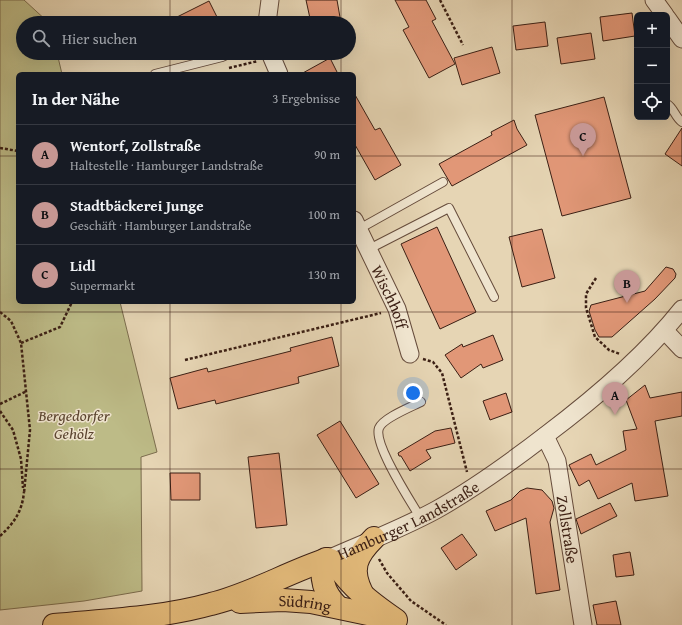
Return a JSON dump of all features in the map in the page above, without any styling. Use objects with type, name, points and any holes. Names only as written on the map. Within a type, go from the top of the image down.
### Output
[{"type":"main road","points":[[363,596],[355,576],[355,566],[360,555],[374,538]]},
{"type":"main road","points":[[327,559],[322,573],[325,590],[330,599],[338,606]]},
{"type":"main road","name":"Südring","points":[[327,559],[336,564],[354,588],[363,596],[402,622]]},
{"type":"main road","name":"Hamburger Landstraße","points":[[54,625],[175,612],[213,604],[258,588],[327,559]]},
{"type":"main road","name":"Südring","points":[[213,604],[283,600],[311,602],[338,606],[402,622]]},
{"type":"street","points":[[268,16],[270,0]]},
{"type":"street","points":[[654,0],[663,12]]},
{"type":"street","points":[[670,22],[682,39]]},
{"type":"street","points":[[273,60],[278,72]]},
{"type":"street","name":"Wischhoff","points":[[356,225],[398,309],[410,354]]},
{"type":"street","name":"Hamburger Landstraße","points":[[327,559],[420,517],[475,486],[514,461],[598,393],[636,359],[664,331],[682,309]]},
{"type":"street","points":[[664,331],[682,349]]},
{"type":"street","name":"Zollstraße","points":[[545,436],[557,461],[583,625]]},
{"type":"lane","points":[[163,72],[210,60]]},
{"type":"lane","points":[[670,106],[677,118],[682,122]]},
{"type":"lane","points":[[356,225],[443,182]]},
{"type":"lane","points":[[368,249],[450,208],[494,297]]},
{"type":"lane","points":[[420,517],[384,454],[378,434],[379,427],[387,419],[421,402]]},
{"type":"path","points":[[440,0],[463,45]]},
{"type":"path","points":[[226,68],[254,60]]},
{"type":"path","points":[[0,148],[16,150]]},
{"type":"path","points":[[596,278],[586,294],[586,308],[595,337],[609,350],[636,359]]},
{"type":"path","points":[[21,343],[60,327],[71,304]]},
{"type":"path","points":[[185,360],[398,309]]},
{"type":"path","points":[[0,312],[11,321],[21,343],[30,430],[21,510],[14,523],[0,536]]},
{"type":"path","points":[[410,354],[433,362],[442,373],[465,467],[475,486]]},
{"type":"path","points":[[0,404],[27,391]]},
{"type":"path","points":[[0,411],[13,430],[21,459],[24,494]]},
{"type":"path","points":[[374,538],[378,558],[387,573],[399,588],[411,601],[446,625]]},
{"type":"green space","name":"Bergedorfer Gehölz","points":[[0,0],[24,0],[41,16],[16,16],[16,60],[59,60],[62,72],[16,72],[16,304],[120,304],[157,452],[141,457],[142,591],[84,601],[0,610]]},
{"type":"building","points":[[306,0],[337,0],[340,16],[309,16]]},
{"type":"building","points":[[395,0],[426,0],[436,19],[432,21],[455,64],[429,78],[403,30],[409,27]]},
{"type":"building","points":[[209,1],[216,16],[179,16]]},
{"type":"building","points":[[632,13],[634,36],[603,41],[600,17]]},
{"type":"building","points":[[545,22],[548,46],[516,50],[513,26]]},
{"type":"building","points":[[591,33],[595,59],[561,64],[557,38]]},
{"type":"building","points":[[492,47],[500,73],[462,85],[454,58]]},
{"type":"building","points":[[326,60],[331,60],[337,72],[305,72]]},
{"type":"building","points":[[356,97],[375,130],[380,128],[401,165],[375,180],[356,147]]},
{"type":"building","points":[[604,97],[631,198],[562,216],[535,115]]},
{"type":"building","points":[[514,120],[517,129],[527,145],[452,186],[439,164],[492,135],[491,132]]},
{"type":"building","points":[[682,128],[682,166],[665,154]]},
{"type":"building","points":[[437,227],[476,312],[440,329],[401,244]]},
{"type":"building","points":[[542,229],[555,278],[522,287],[509,237]]},
{"type":"building","points":[[666,267],[673,269],[676,274],[675,278],[655,299],[612,337],[599,337],[595,330],[589,311],[591,305],[645,291]]},
{"type":"building","points":[[493,335],[503,360],[483,368],[481,364],[461,378],[445,355],[462,344],[463,347]]},
{"type":"building","points":[[332,337],[339,366],[298,377],[299,383],[216,404],[215,400],[178,409],[170,378],[207,368],[208,372],[291,351],[290,348]]},
{"type":"building","points":[[645,385],[650,398],[682,392],[682,416],[655,421],[668,496],[635,501],[632,483],[598,499],[589,480],[579,486],[569,465],[591,454],[596,465],[626,450],[623,431],[637,429],[626,400]]},
{"type":"building","points":[[506,393],[512,412],[490,420],[483,401]]},
{"type":"building","points":[[340,421],[379,484],[356,498],[317,435]]},
{"type":"building","points":[[451,428],[455,443],[426,450],[431,458],[410,471],[398,453],[435,431]]},
{"type":"building","points":[[279,453],[287,525],[256,528],[248,457]]},
{"type":"building","points":[[170,473],[200,473],[200,500],[171,500]]},
{"type":"building","points":[[527,488],[542,490],[552,501],[554,508],[550,522],[560,590],[536,594],[526,518],[495,531],[486,511],[511,500],[520,491]]},
{"type":"building","points":[[610,503],[617,516],[581,534],[576,519]]},
{"type":"building","points":[[462,534],[477,555],[456,570],[441,548]]},
{"type":"building","points":[[630,552],[634,575],[616,577],[613,555]]},
{"type":"building","points":[[616,601],[621,625],[597,625],[593,605]]},
{"type":"place","name":"Lidl","points":[[583,156]]},
{"type":"place","name":"Stadtbäckerei Junge","points":[[627,303]]},
{"type":"place","name":"Wentorf, Zollstraße","points":[[615,415]]}]
